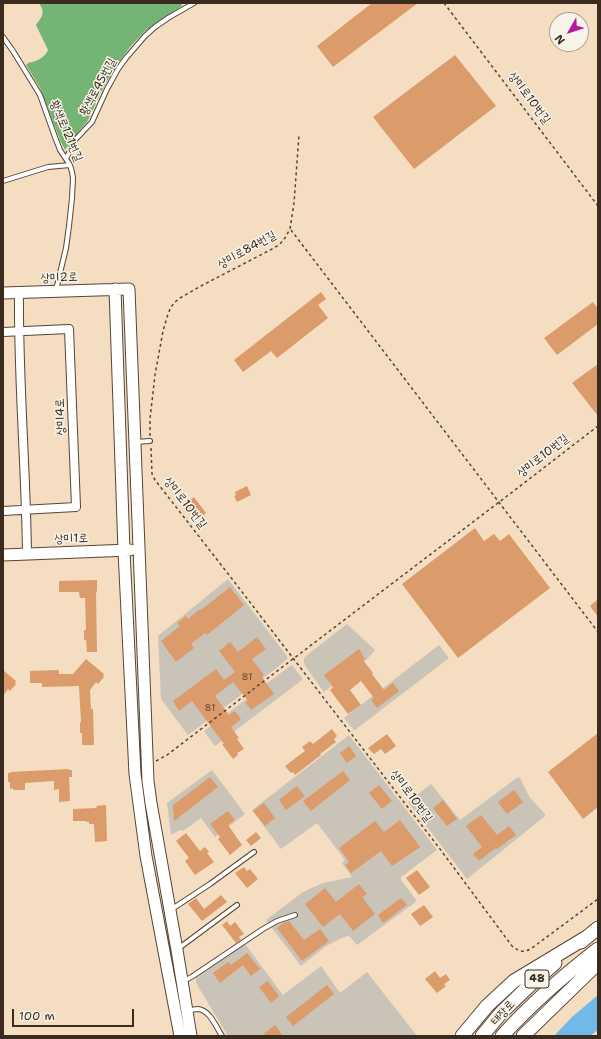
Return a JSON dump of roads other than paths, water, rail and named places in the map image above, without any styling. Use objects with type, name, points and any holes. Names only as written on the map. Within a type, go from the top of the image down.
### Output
[{"type":"main road","name":"태장로","points":[[482,1036],[501,1013],[532,983],[598,928]]},
{"type":"main road","points":[[462,1036],[487,1006],[514,981],[587,937]]},
{"type":"main road","name":"태장로","points":[[502,1036],[542,995],[598,949]]},
{"type":"main road","points":[[523,1036],[598,963]]},
{"type":"street","points":[[180,1036],[146,856],[136,781],[124,550],[115,289],[129,288],[147,764],[151,803],[191,1036]]},
{"type":"street","name":"상미2로","points":[[3,293],[115,289]]},
{"type":"street","points":[[19,292],[18,331],[27,510],[27,554]]},
{"type":"street","name":"상미4로","points":[[3,332],[69,329],[76,507],[3,511]]},
{"type":"street","name":"상미1로","points":[[3,555],[140,549]]},
{"type":"lane","name":"황색로45번길","points":[[66,159],[73,144],[92,122],[107,88],[126,58],[155,27],[194,3]]},
{"type":"lane","name":"황색로121번길","points":[[3,36],[40,95],[60,150],[70,165],[73,178],[66,248],[56,290]]},
{"type":"lane","points":[[3,181],[48,167],[70,165]]},
{"type":"lane","points":[[136,442],[150,441]]},
{"type":"lane","points":[[170,911],[254,852]]},
{"type":"lane","points":[[177,950],[237,905]]},
{"type":"lane","points":[[182,982],[263,929],[277,921],[295,915]]},
{"type":"lane","points":[[187,1011],[197,1009],[204,1011],[210,1017],[222,1036]]},
{"type":"water","points":[[598,995],[598,1030],[590,1036],[554,1036],[572,1017]]}]
